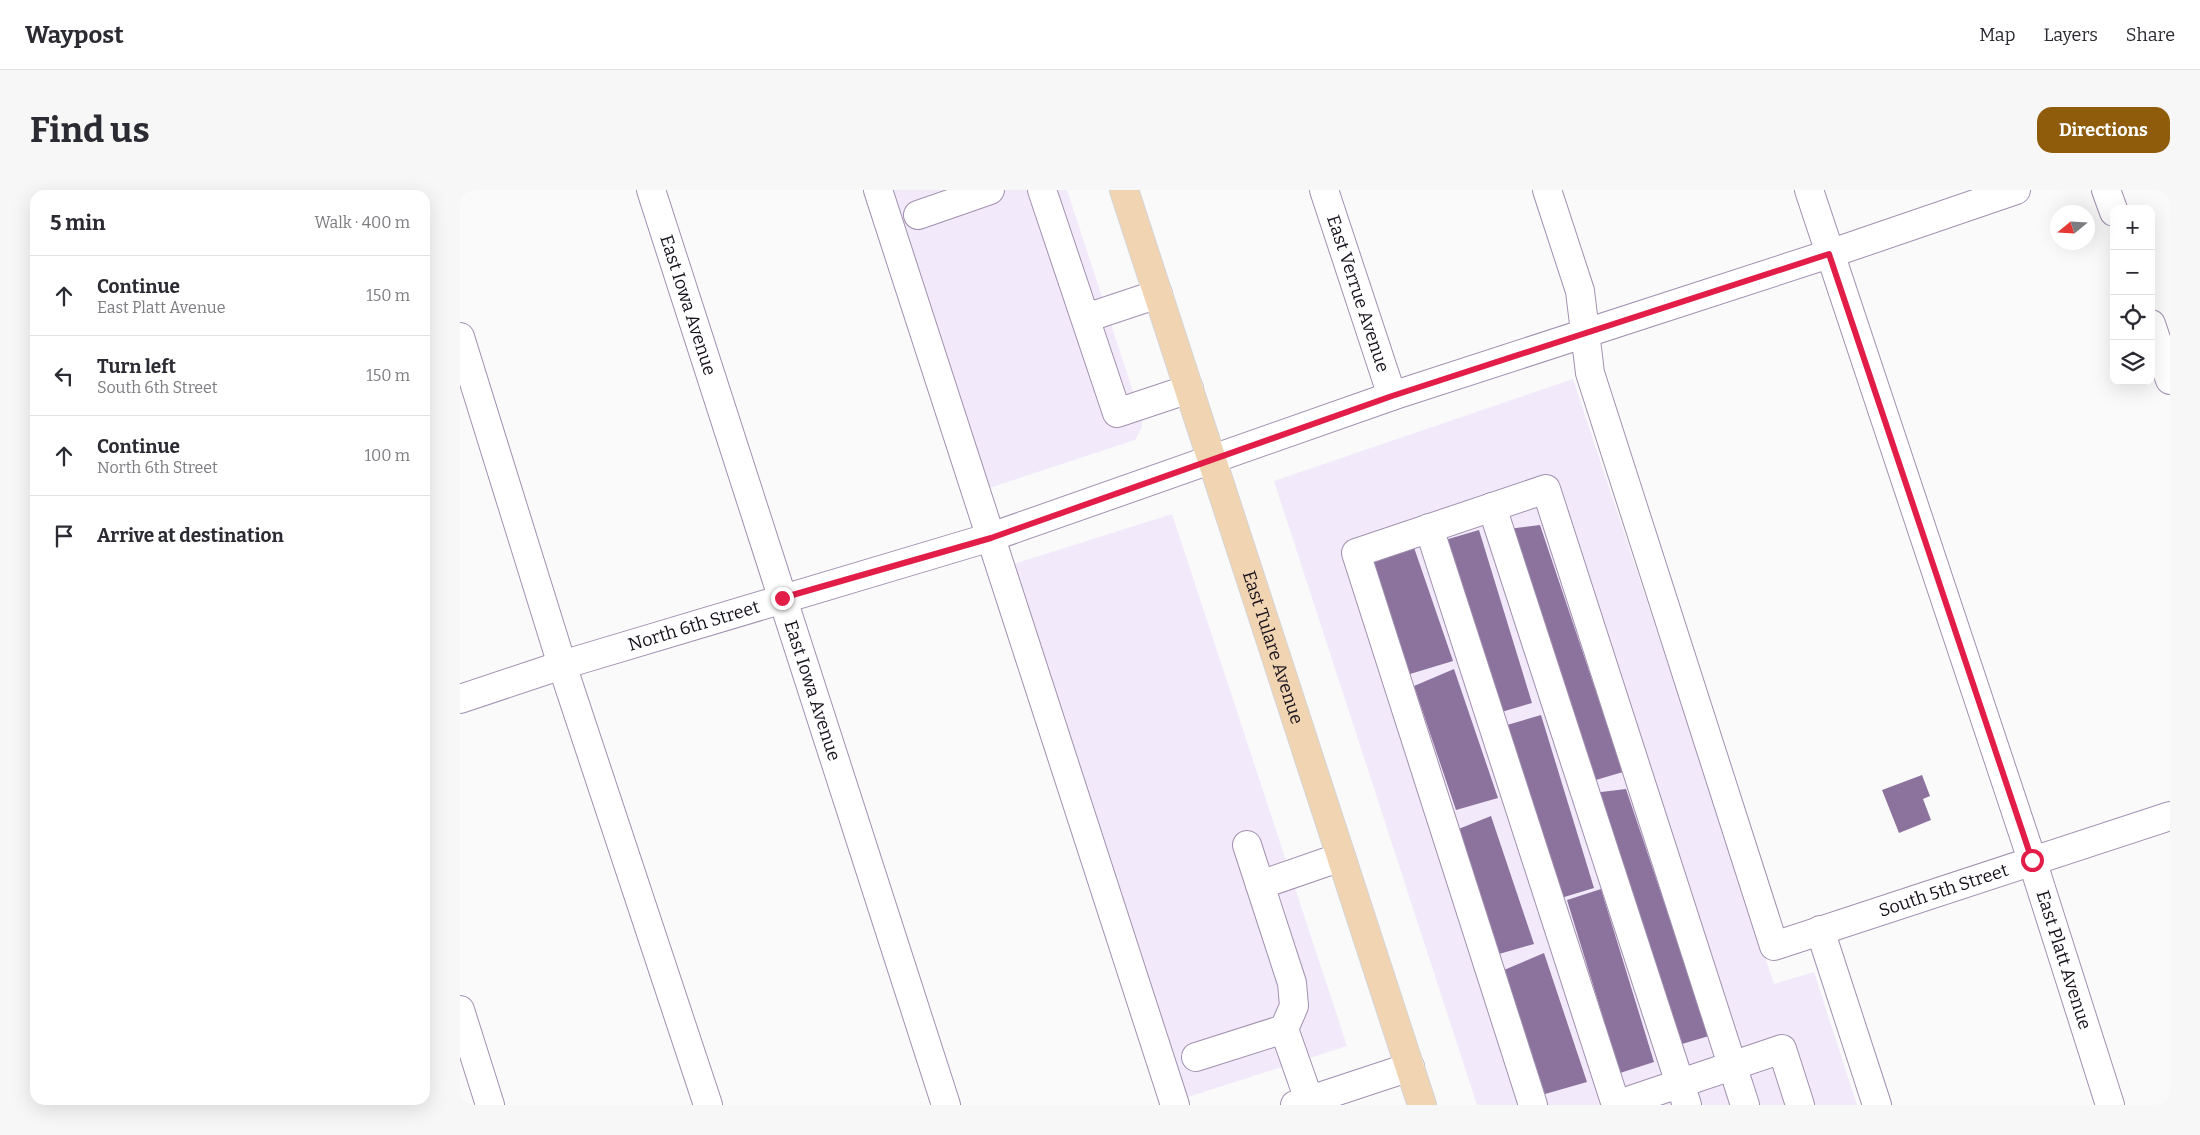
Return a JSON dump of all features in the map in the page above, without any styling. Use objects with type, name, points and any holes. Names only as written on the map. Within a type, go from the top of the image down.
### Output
[{"type":"main road","name":"East Tulare Avenue","points":[[1124,190],[1422,1105]]},
{"type":"street","name":"East Iowa Avenue","points":[[651,190],[946,1105]]},
{"type":"street","points":[[878,190],[1175,1105]]},
{"type":"street","points":[[918,215],[990,190]]},
{"type":"street","points":[[1042,190],[1117,413],[1189,389]]},
{"type":"street","name":"East Verrue Avenue","points":[[1324,190],[1392,396]]},
{"type":"street","points":[[1547,190],[1580,291],[1586,333]]},
{"type":"street","name":"East Platt Avenue","points":[[1809,190],[2032,860],[2110,1105]]},
{"type":"street","name":"North 6th Street","points":[[460,699],[562,665],[782,598],[991,538],[1392,396],[1829,254],[2016,190]]},
{"type":"street","points":[[2106,190],[2111,205]]},
{"type":"street","points":[[1086,318],[1158,294]]},
{"type":"street","name":"South 5th Street","points":[[1586,333],[1590,373],[1774,946],[2170,816]]},
{"type":"street","points":[[2155,336],[2170,380]]},
{"type":"street","points":[[460,337],[562,665],[708,1105]]},
{"type":"street","points":[[1533,1105],[1356,553],[1546,489],[1745,1105]]},
{"type":"street","points":[[1492,507],[1683,1094]]},
{"type":"street","points":[[1429,528],[1616,1105],[1683,1094],[1732,1066],[1782,1049],[1800,1105]]},
{"type":"street","points":[[1247,845],[1292,983],[1294,1006],[1284,1030],[1302,1103],[1410,1067]]},
{"type":"street","points":[[1260,885],[1340,857]]},
{"type":"street","points":[[1820,930],[1878,1105]]},
{"type":"street","points":[[460,1010],[490,1105]]},
{"type":"street","points":[[1196,1057],[1284,1030]]},
{"type":"shaded area","points":[[891,190],[1067,190],[1142,419],[1142,427],[1135,440],[989,488]]},
{"type":"shaded area","points":[[1573,379],[1774,984],[1814,972],[1857,1105],[1477,1105],[1274,481]]},
{"type":"shaded area","points":[[1172,514],[1347,1046],[1188,1097],[1014,564]]},
{"type":"building","points":[[1540,525],[1623,772],[1589,782],[1508,529]]},
{"type":"building","points":[[1479,530],[1532,703],[1498,713],[1445,540]]},
{"type":"building","points":[[1409,533],[1453,661],[1410,674],[1369,550]]},
{"type":"building","points":[[1454,669],[1498,798],[1456,810],[1414,686]]},
{"type":"building","points":[[1541,715],[1594,888],[1561,898],[1507,725]]},
{"type":"building","points":[[1922,775],[1930,796],[1923,799],[1931,820],[1899,833],[1882,790]]},
{"type":"building","points":[[1626,789],[1709,1036],[1675,1046],[1593,793]]},
{"type":"building","points":[[1491,816],[1534,944],[1492,956],[1451,832]]},
{"type":"building","points":[[1601,889],[1654,1062],[1620,1073],[1567,900]]},
{"type":"building","points":[[1544,953],[1587,1082],[1545,1094],[1504,970]]},
{"type":"route","points":[[782,598],[991,538],[1392,396],[1829,254],[2032,860]]}]
